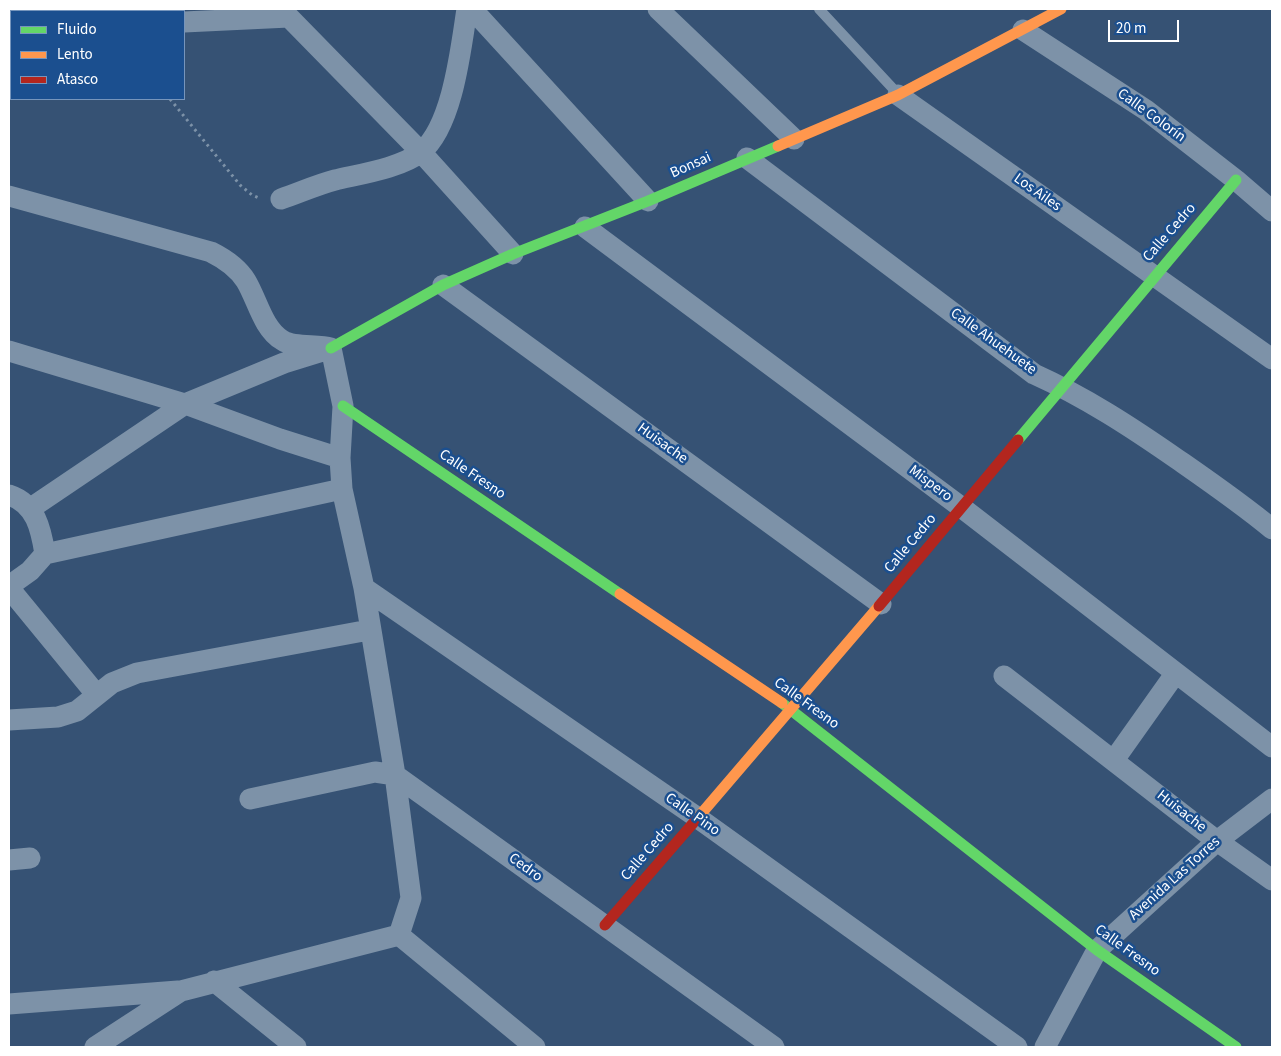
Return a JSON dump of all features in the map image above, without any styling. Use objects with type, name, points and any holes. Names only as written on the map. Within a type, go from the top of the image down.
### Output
[{"type":"street","points":[[281,199],[332,181],[387,168],[421,152],[434,136],[446,110],[456,78],[467,9]]},
{"type":"street","points":[[472,9],[648,201]]},
{"type":"street","points":[[658,9],[794,139]]},
{"type":"street","name":"Bonsai","points":[[331,348],[443,285],[513,254],[648,201],[898,95],[1061,9]]},
{"type":"street","points":[[185,22],[285,13],[421,152],[513,254]]},
{"type":"street","name":"Calle Colorín","points":[[1023,30],[1146,110],[1236,180],[1272,211]]},
{"type":"street","name":"Los Ailes","points":[[898,95],[1272,359]]},
{"type":"street","name":"Calle Ahuehuete","points":[[747,158],[1034,374],[1061,386],[1115,416],[1242,504],[1272,529]]},
{"type":"street","name":"Calle Cedro","points":[[605,925],[792,710],[1061,386],[1236,180]]},
{"type":"street","points":[[9,196],[211,252],[224,259],[246,280],[270,328],[282,341],[291,344],[320,345],[331,348]]},
{"type":"street","name":"Mispero","points":[[585,227],[961,507],[1175,674],[1272,746]]},
{"type":"street","name":"Huisache","points":[[443,285],[881,604]]},
{"type":"street","points":[[31,508],[185,404],[284,363],[331,348]]},
{"type":"street","points":[[331,348],[343,406],[340,458],[342,488],[364,588],[369,630],[395,775],[411,898],[399,935]]},
{"type":"street","points":[[9,351],[185,404],[280,439],[340,458]]},
{"type":"street","name":"Calle Fresno","points":[[343,406],[792,710],[1097,950],[1236,1047]]},
{"type":"street","points":[[96,694],[9,587],[30,570],[45,554],[342,488]]},
{"type":"street","points":[[9,495],[31,508],[42,530],[45,554]]},
{"type":"street","name":"Calle Pino","points":[[364,588],[698,818],[1016,1047]]},
{"type":"street","points":[[9,720],[64,715],[77,711],[112,682],[137,674],[369,630]]},
{"type":"street","points":[[1114,760],[1175,674]]},
{"type":"street","name":"Huisache","points":[[1004,676],[1217,841],[1272,880]]},
{"type":"street","points":[[250,799],[375,772],[395,775]]},
{"type":"street","name":"Cedro","points":[[395,775],[774,1047]]},
{"type":"street","name":"Avenida Las Torres","points":[[1045,1047],[1097,950],[1217,841],[1272,799]]},
{"type":"street","points":[[9,860],[30,858]]},
{"type":"street","points":[[9,1004],[181,991],[399,935]]},
{"type":"street","points":[[399,935],[535,1047]]},
{"type":"street","points":[[214,981],[296,1047]]},
{"type":"street","points":[[95,1047],[181,991]]},
{"type":"lane","name":"Los Ailes","points":[[819,9],[898,95]]},
{"type":"path","points":[[171,100],[240,185],[252,195],[266,200],[281,199]]},
{"type":"traffic: fast","points":[[331,348],[443,285],[513,254],[648,201],[778,146]]},
{"type":"traffic: fast","points":[[1018,440],[1236,180]]},
{"type":"traffic: fast","points":[[343,406],[620,594]]},
{"type":"traffic: fast","points":[[782,703],[1097,950],[1236,1047]]},
{"type":"traffic: slow","points":[[778,146],[898,95],[1061,9]]},
{"type":"traffic: slow","points":[[620,594],[782,703]]},
{"type":"traffic: slow","points":[[695,821],[879,606]]},
{"type":"traffic: jam","points":[[879,606],[1018,440]]},
{"type":"traffic: jam","points":[[605,925],[695,821]]}]
